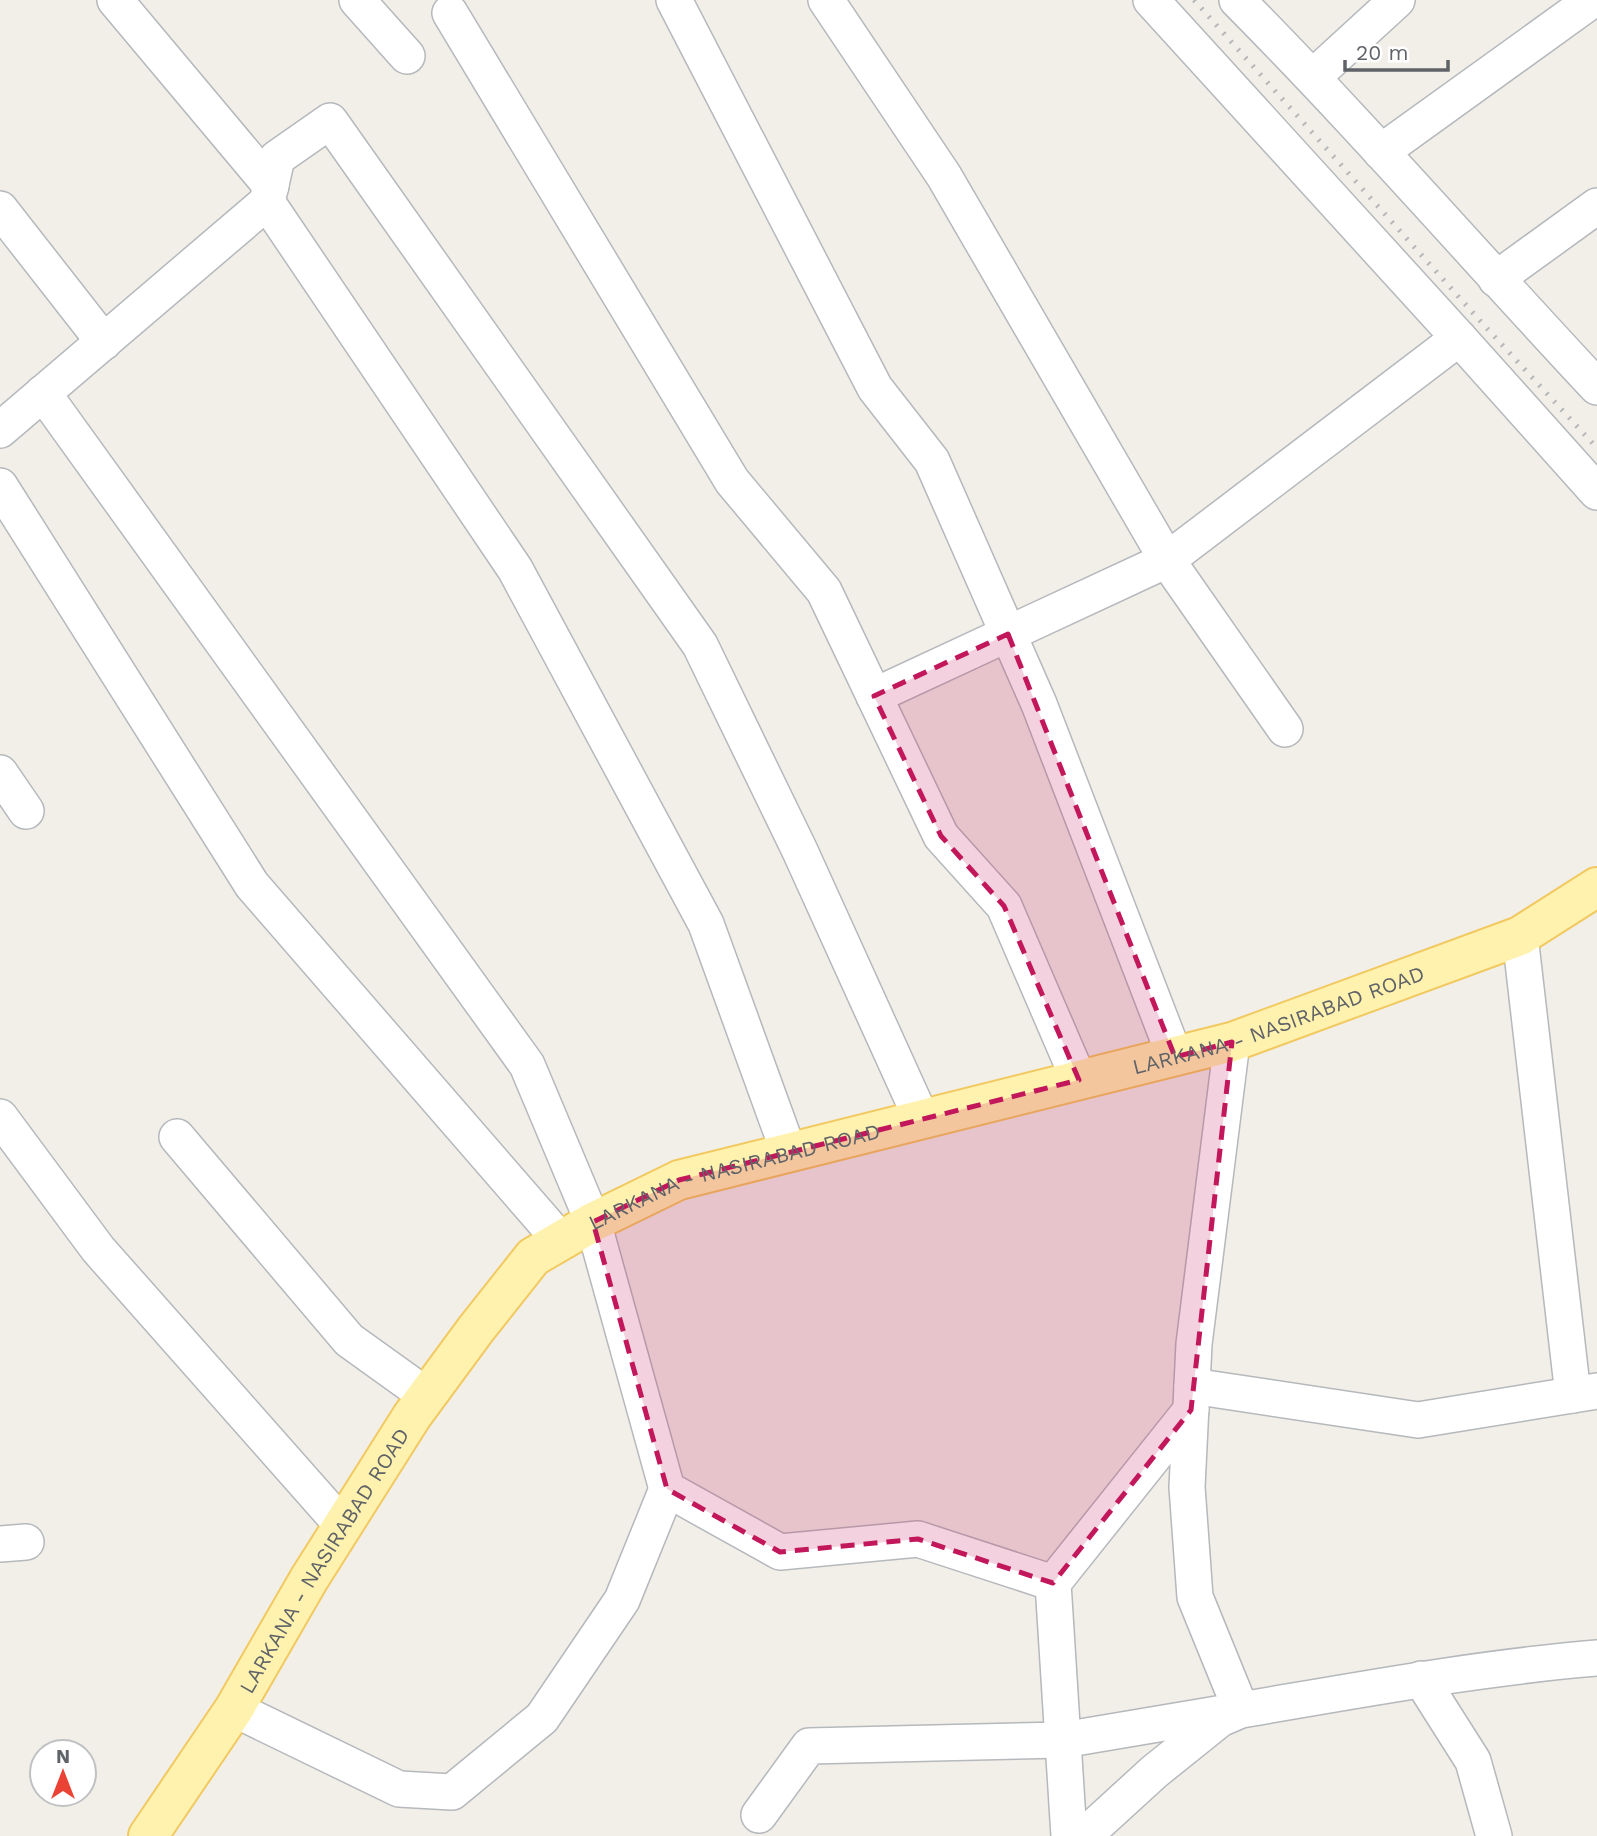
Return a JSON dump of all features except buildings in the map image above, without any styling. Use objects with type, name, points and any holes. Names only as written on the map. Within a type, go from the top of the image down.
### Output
[{"type":"main road","name":"LARKANA - NASIRABAD ROAD","points":[[148,1836],[233,1709],[309,1579],[427,1396],[533,1257],[577,1231],[679,1180],[1232,1042],[1520,936],[1597,887]]},
{"type":"street","points":[[116,0],[269,194],[515,569],[706,924],[789,1153]]},
{"type":"street","points":[[357,0],[407,56]]},
{"type":"street","points":[[674,0],[875,388],[932,461],[1039,704],[1175,1057]]},
{"type":"street","points":[[826,0],[944,176],[1167,559],[1285,729]]},
{"type":"street","points":[[1150,0],[1597,492]]},
{"type":"street","points":[[1237,0],[1313,77],[1597,387]]},
{"type":"street","points":[[1313,77],[1397,0]]},
{"type":"street","points":[[1381,152],[1592,0]]},
{"type":"street","points":[[450,13],[732,481],[824,591],[941,836],[1004,906],[1079,1080]]},
{"type":"street","points":[[0,430],[104,342],[269,194],[276,158],[330,121],[700,645],[800,851],[922,1120]]},
{"type":"street","points":[[1496,279],[1597,206]]},
{"type":"street","points":[[0,209],[104,342]]},
{"type":"street","points":[[874,696],[1167,559],[1459,338]]},
{"type":"street","points":[[43,393],[527,1065],[577,1231],[667,1489],[622,1600],[542,1718],[452,1792],[399,1788],[233,1709]]},
{"type":"street","points":[[0,486],[252,885],[577,1231]]},
{"type":"street","points":[[0,773],[26,811]]},
{"type":"street","points":[[1192,1398],[1418,1420],[1585,1393],[1520,936]]},
{"type":"street","points":[[1232,1042],[1194,1344],[1187,1487],[1195,1597],[1241,1710]]},
{"type":"street","points":[[0,1117],[99,1249],[343,1526]]},
{"type":"street","points":[[177,1137],[349,1340],[427,1396]]},
{"type":"street","points":[[1069,1836],[1053,1583],[1192,1398]]},
{"type":"street","points":[[667,1489],[780,1552],[918,1539],[1053,1583]]},
{"type":"street","points":[[759,1815],[809,1746],[1063,1740],[1420,1679],[1597,1658]]},
{"type":"street","points":[[1420,1679],[1473,1761],[1494,1836]]},
{"type":"street","points":[[1084,1836],[1154,1772],[1220,1719],[1241,1710]]},
{"type":"highlighted area","points":[[1008,634],[1175,1057],[1232,1042],[1191,1410],[1053,1583],[918,1539],[780,1552],[667,1489],[593,1222],[679,1180],[1079,1080],[1004,906],[941,836],[874,696]]},
{"type":"railway","points":[[1194,0],[1597,448]]}]
